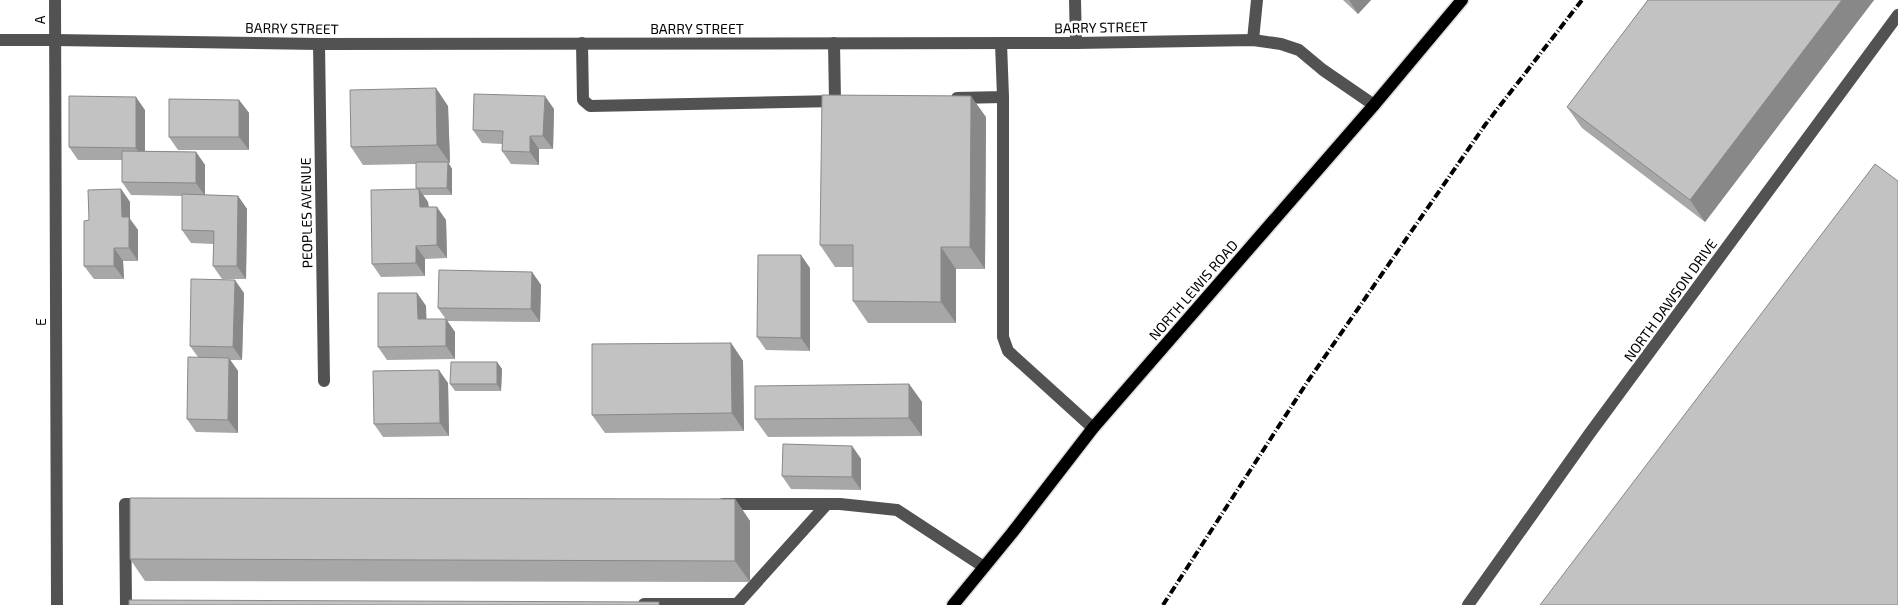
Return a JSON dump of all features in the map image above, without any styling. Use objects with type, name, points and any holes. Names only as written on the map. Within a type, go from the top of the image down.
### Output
[{"type":"main road","name":"NORTH LEWIS ROAD","points":[[954,605],[1093,428],[1374,105],[1462,0]]},
{"type":"street","name":"A","points":[[54,40],[55,0]]},
{"type":"street","points":[[1075,0],[1076,43]]},
{"type":"street","points":[[1253,40],[1257,0]]},
{"type":"street","name":"NORTH DAWSON DRIVE","points":[[1468,605],[1585,441],[1898,15]]},
{"type":"street","name":"BARRY STREET","points":[[0,40],[319,44],[1076,43],[1253,40],[1281,44],[1299,50],[1323,70],[1374,105]]},
{"type":"street","name":"E","points":[[54,40],[57,605]]},
{"type":"street","points":[[582,43],[583,100],[590,106],[840,101],[834,43]]},
{"type":"street","points":[[1000,43],[1003,97],[1004,337],[1008,351],[1093,428]]},
{"type":"street","name":"PEOPLES AVENUE","points":[[319,44],[324,381]]},
{"type":"street","points":[[944,98],[1003,97]]},
{"type":"street","points":[[129,604],[125,504],[155,504]]},
{"type":"street","points":[[708,504],[840,504],[897,510],[984,567]]},
{"type":"street","points":[[629,604],[736,604],[827,504]]},
{"type":"building","points":[[1648,0],[1842,0],[1690,200],[1567,107]]},
{"type":"building","points":[[436,88],[437,145],[351,147],[350,90]]},
{"type":"building","points":[[474,94],[545,96],[543,136],[530,136],[530,152],[502,151],[503,131],[473,130]]},
{"type":"building","points":[[822,95],[971,96],[970,247],[941,247],[941,302],[853,301],[853,245],[820,245]]},
{"type":"building","points":[[69,96],[136,97],[136,148],[69,147]]},
{"type":"building","points":[[169,99],[239,100],[239,137],[169,137]]},
{"type":"building","points":[[122,151],[196,152],[196,183],[122,182]]},
{"type":"building","points":[[416,162],[448,162],[447,188],[416,188]]},
{"type":"building","points":[[1875,164],[1898,181],[1898,605],[1540,605]]},
{"type":"building","points":[[121,189],[122,217],[129,217],[129,248],[114,248],[114,266],[84,266],[84,221],[89,220],[88,190]]},
{"type":"building","points":[[419,189],[420,207],[437,207],[437,245],[416,246],[416,263],[372,264],[371,190]]},
{"type":"building","points":[[182,194],[238,196],[237,266],[213,266],[214,231],[182,230]]},
{"type":"building","points":[[758,255],[801,255],[801,338],[757,337]]},
{"type":"building","points":[[439,270],[532,272],[531,309],[438,308]]},
{"type":"building","points":[[191,279],[235,280],[233,347],[190,346]]},
{"type":"building","points":[[378,293],[417,293],[418,319],[446,319],[446,346],[378,347]]},
{"type":"building","points":[[731,343],[732,413],[592,415],[592,344]]},
{"type":"building","points":[[188,357],[229,358],[228,420],[187,419]]},
{"type":"building","points":[[451,362],[497,362],[497,384],[450,384]]},
{"type":"building","points":[[439,370],[440,423],[374,424],[373,371]]},
{"type":"building","points":[[909,384],[909,418],[755,419],[755,386]]},
{"type":"building","points":[[783,444],[852,446],[852,477],[782,476]]},
{"type":"building","points":[[130,498],[735,499],[735,561],[130,559]]},
{"type":"building","points":[[129,600],[659,602],[659,605],[129,605]]},
{"type":"railway","points":[[1163,605],[1308,381],[1485,125],[1582,0]]}]
